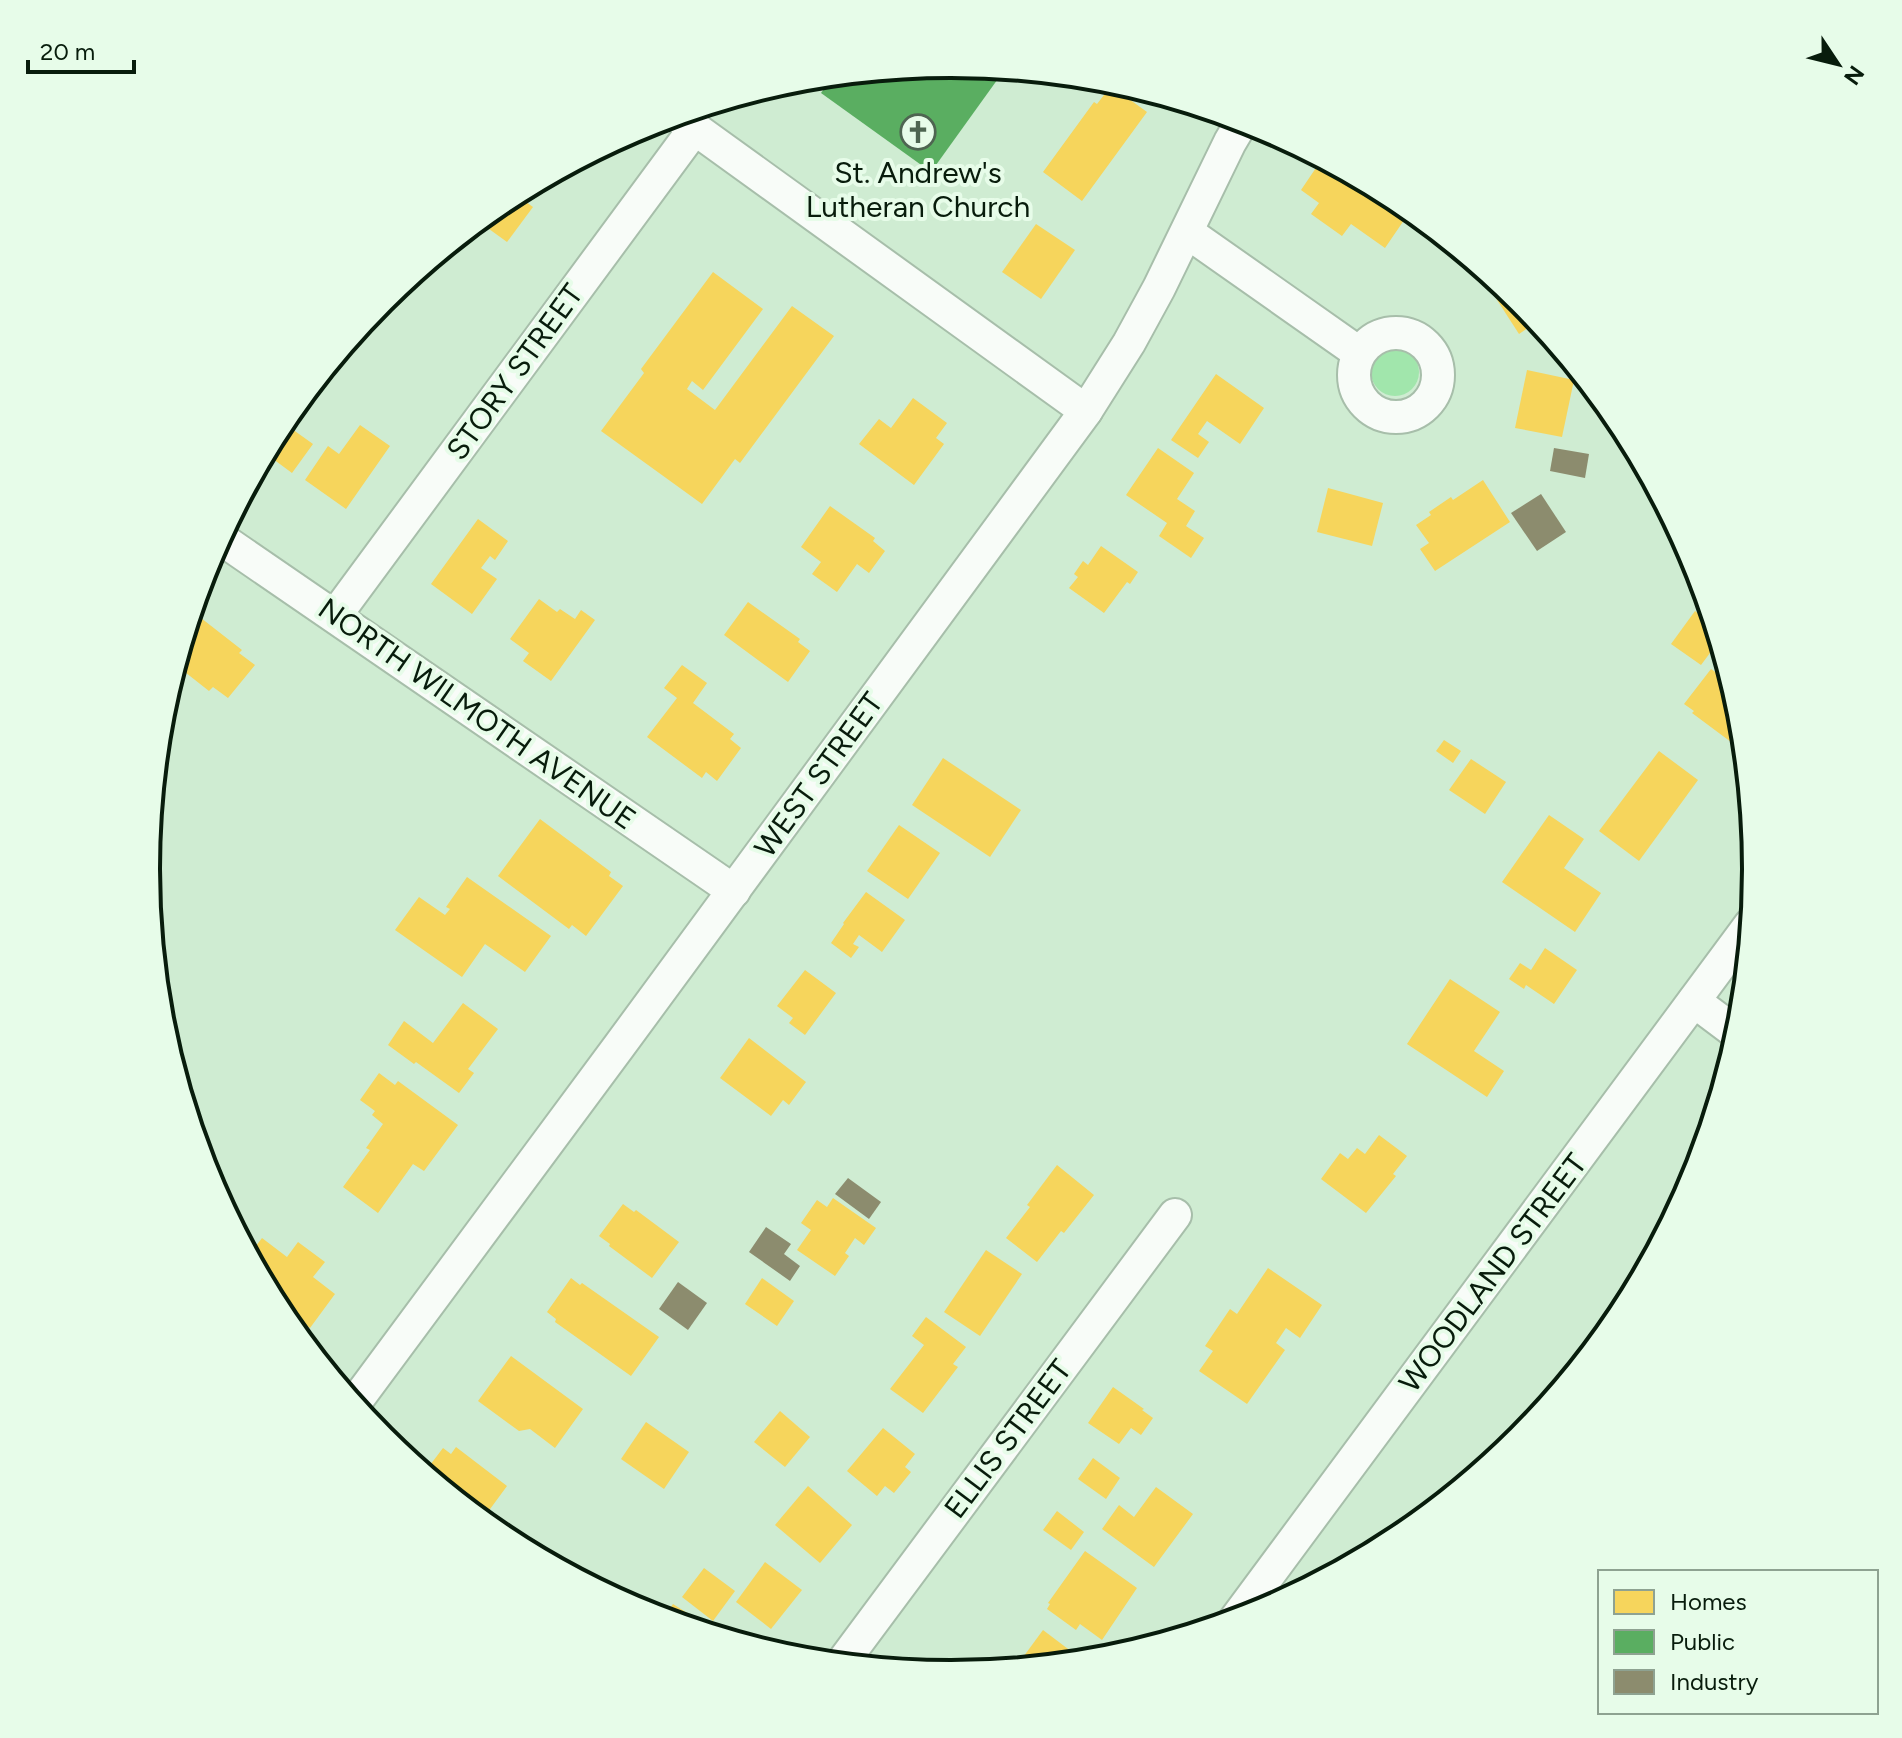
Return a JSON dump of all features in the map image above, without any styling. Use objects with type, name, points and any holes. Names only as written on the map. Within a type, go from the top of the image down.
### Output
[{"type":"street","points":[[688,123],[1086,411]]},
{"type":"street","name":"STORY STREET","points":[[335,616],[684,125]]},
{"type":"street","name":"WEST STREET","points":[[360,1395],[1086,411],[1129,343],[1236,131]]},
{"type":"street","points":[[1187,232],[1359,353]]},
{"type":"street","name":"NORTH WILMOTH AVENUE","points":[[230,545],[734,891]]},
{"type":"street","name":"WOODLAND STREET","points":[[1248,1602],[1738,941]]},
{"type":"street","points":[[1694,1001],[1726,1025]]},
{"type":"street","name":"ELLIS STREET","points":[[849,1653],[1175,1215]]},
{"type":"green space","points":[[1395,348],[1412,355],[1419,372],[1412,389],[1395,396],[1378,389],[1371,372],[1378,355]]},
{"type":"building: Homes","points":[[1105,93],[1128,98],[1147,112],[1082,201],[1043,172],[1094,102],[1097,104]]},
{"type":"building: Homes","points":[[1316,168],[1404,221],[1385,248],[1351,224],[1342,236],[1311,214],[1319,203],[1301,190]]},
{"type":"building: Homes","points":[[526,202],[533,207],[507,242],[488,228]]},
{"type":"building: Homes","points":[[1036,224],[1075,250],[1041,299],[1002,272]]},
{"type":"building: Homes","points":[[713,272],[763,309],[703,390],[692,381],[687,389],[715,410],[792,306],[834,336],[740,463],[735,459],[702,504],[601,431],[644,373],[641,369]]},
{"type":"building: Homes","points":[[1493,293],[1528,328],[1519,334]]},
{"type":"building: Homes","points":[[1527,370],[1574,381],[1562,437],[1515,428]]},
{"type":"building: Homes","points":[[1216,374],[1264,408],[1240,444],[1207,421],[1198,434],[1209,442],[1198,458],[1171,440]]},
{"type":"building: Homes","points":[[913,398],[947,423],[936,438],[944,444],[914,485],[859,444],[879,419],[891,428]]},
{"type":"building: Homes","points":[[360,425],[390,446],[346,509],[305,480],[328,446],[339,454]]},
{"type":"building: Homes","points":[[293,430],[313,444],[292,473],[274,460]]},
{"type":"building: Homes","points":[[1158,448],[1194,473],[1177,499],[1195,511],[1186,526],[1204,538],[1191,558],[1159,536],[1167,523],[1126,495]]},
{"type":"building: Homes","points":[[1483,480],[1510,522],[1435,571],[1420,549],[1429,543],[1416,525],[1451,497],[1453,500]]},
{"type":"building: Homes","points":[[1328,488],[1383,503],[1372,546],[1317,532]]},
{"type":"building: Homes","points":[[830,506],[875,538],[873,541],[885,551],[869,573],[857,564],[837,592],[812,574],[821,562],[801,547]]},
{"type":"building: Homes","points":[[478,519],[508,541],[495,560],[490,556],[481,568],[497,579],[472,614],[431,584]]},
{"type":"building: Homes","points":[[1101,546],[1138,572],[1104,613],[1069,588],[1078,577],[1074,574],[1083,561],[1088,565]]},
{"type":"building: Homes","points":[[539,599],[557,612],[560,609],[575,619],[581,610],[595,620],[551,681],[523,661],[529,653],[510,639]]},
{"type":"building: Homes","points":[[748,602],[800,639],[798,642],[810,651],[788,682],[724,635]]},
{"type":"building: Homes","points":[[1695,611],[1700,615],[1711,651],[1701,665],[1671,644]]},
{"type":"building: Homes","points":[[201,618],[242,650],[239,653],[255,665],[228,698],[213,687],[209,691],[185,672]]},
{"type":"building: Homes","points":[[682,665],[707,683],[693,703],[734,734],[730,739],[741,748],[717,781],[706,772],[702,778],[647,737],[677,698],[664,688]]},
{"type":"building: Homes","points":[[1711,669],[1717,673],[1731,742],[1692,713],[1694,711],[1684,704]]},
{"type":"building: Homes","points":[[1444,740],[1461,751],[1453,763],[1436,751]]},
{"type":"building: Homes","points":[[1659,751],[1698,780],[1639,861],[1599,831]]},
{"type":"building: Homes","points":[[943,758],[1021,810],[990,857],[912,805]]},
{"type":"building: Homes","points":[[1471,759],[1506,782],[1485,814],[1449,790]]},
{"type":"building: Homes","points":[[1549,815],[1584,839],[1564,868],[1601,893],[1575,932],[1502,882]]},
{"type":"building: Homes","points":[[540,819],[611,872],[609,876],[623,886],[586,936],[572,925],[569,929],[498,876]]},
{"type":"building: Homes","points":[[899,825],[940,853],[908,899],[867,871]]},
{"type":"building: Homes","points":[[467,877],[551,936],[525,972],[485,944],[462,977],[395,930],[419,897],[445,915],[450,909],[446,907]]},
{"type":"building: Homes","points":[[866,892],[905,920],[882,952],[859,935],[853,944],[859,947],[851,958],[831,943]]},
{"type":"building: Homes","points":[[1545,948],[1577,970],[1554,1004],[1526,985],[1524,989],[1509,979],[1520,963],[1531,970]]},
{"type":"building: Homes","points":[[805,970],[836,993],[805,1035],[789,1023],[793,1018],[777,1006]]},
{"type":"building: Homes","points":[[1450,979],[1500,1012],[1474,1051],[1504,1071],[1487,1097],[1407,1044]]},
{"type":"building: Homes","points":[[463,1003],[498,1029],[468,1069],[474,1073],[459,1093],[388,1045],[404,1021],[433,1043]]},
{"type":"building: Homes","points":[[749,1038],[806,1082],[789,1105],[783,1100],[771,1116],[720,1078]]},
{"type":"building: Homes","points":[[379,1073],[395,1085],[398,1081],[458,1125],[424,1171],[413,1164],[378,1213],[343,1187],[370,1150],[366,1148],[383,1124],[372,1115],[375,1111],[360,1100]]},
{"type":"building: Homes","points":[[1379,1135],[1407,1156],[1393,1174],[1396,1176],[1366,1213],[1321,1179],[1340,1153],[1348,1159],[1357,1148],[1365,1154]]},
{"type":"building: Homes","points":[[1057,1165],[1094,1195],[1037,1262],[1006,1238]]},
{"type":"building: Homes","points":[[833,1198],[876,1228],[864,1245],[855,1238],[845,1253],[849,1256],[835,1276],[797,1250],[811,1230],[801,1223],[817,1200],[827,1207]]},
{"type":"building: Homes","points":[[623,1204],[679,1242],[652,1278],[599,1236]]},
{"type":"building: Homes","points":[[262,1238],[287,1257],[298,1242],[325,1262],[313,1277],[335,1294],[310,1328],[293,1308],[256,1246]]},
{"type":"building: Homes","points":[[986,1250],[1022,1274],[980,1336],[944,1312]]},
{"type":"building: Homes","points":[[1268,1268],[1322,1305],[1300,1338],[1286,1328],[1276,1343],[1285,1350],[1247,1404],[1199,1371],[1213,1351],[1205,1346],[1230,1309],[1237,1314]]},
{"type":"building: Homes","points":[[571,1278],[659,1337],[631,1376],[555,1322],[556,1319],[547,1312]]},
{"type":"building: Homes","points":[[762,1278],[794,1301],[777,1326],[745,1304]]},
{"type":"building: Homes","points":[[926,1317],[966,1347],[953,1364],[958,1367],[923,1413],[890,1389],[924,1345],[912,1336]]},
{"type":"building: Homes","points":[[511,1356],[583,1409],[555,1448],[530,1429],[519,1431],[478,1401]]},
{"type":"building: Homes","points":[[1113,1387],[1153,1418],[1141,1435],[1131,1428],[1119,1444],[1088,1423]]},
{"type":"building: Homes","points":[[780,1411],[810,1437],[785,1467],[754,1442]]},
{"type":"building: Homes","points":[[646,1422],[689,1452],[664,1489],[621,1459]]},
{"type":"building: Homes","points":[[883,1428],[915,1454],[905,1467],[911,1472],[894,1493],[885,1486],[877,1496],[847,1471]]},
{"type":"building: Homes","points":[[456,1447],[507,1486],[489,1511],[430,1465],[443,1448],[451,1454]]},
{"type":"building: Homes","points":[[1093,1458],[1120,1478],[1106,1499],[1078,1479]]},
{"type":"building: Homes","points":[[808,1486],[852,1525],[820,1563],[775,1525]]},
{"type":"building: Homes","points":[[1156,1487],[1193,1514],[1154,1567],[1102,1529],[1119,1505],[1134,1517]]},
{"type":"building: Homes","points":[[1057,1511],[1084,1532],[1071,1550],[1043,1530]]},
{"type":"building: Homes","points":[[1085,1551],[1137,1588],[1102,1640],[1080,1624],[1076,1630],[1047,1609],[1048,1603]]},
{"type":"building: Homes","points":[[765,1562],[802,1590],[771,1629],[736,1602]]},
{"type":"building: Homes","points":[[704,1568],[735,1591],[713,1621],[682,1597]]},
{"type":"building: Homes","points":[[673,1604],[692,1616],[670,1608]]},
{"type":"building: Homes","points":[[1043,1630],[1070,1650],[1054,1653],[1024,1656]]},
{"type":"building: Public","name":"St. Andrew's Lutheran Church","points":[[899,80],[997,80],[931,172],[821,93],[824,89]]},
{"type":"building: Industry","points":[[1554,448],[1589,454],[1585,478],[1550,471]]},
{"type":"building: Industry","points":[[1541,494],[1566,532],[1537,551],[1511,513]]},
{"type":"building: Industry","points":[[848,1178],[881,1202],[869,1219],[835,1194]]},
{"type":"building: Industry","points":[[766,1227],[791,1244],[784,1254],[800,1266],[790,1281],[749,1252]]},
{"type":"building: Industry","points":[[678,1282],[707,1303],[688,1330],[659,1309]]},
{"type":"place","name":"St. Andrew's Lutheran Church","points":[[918,132]]}]
